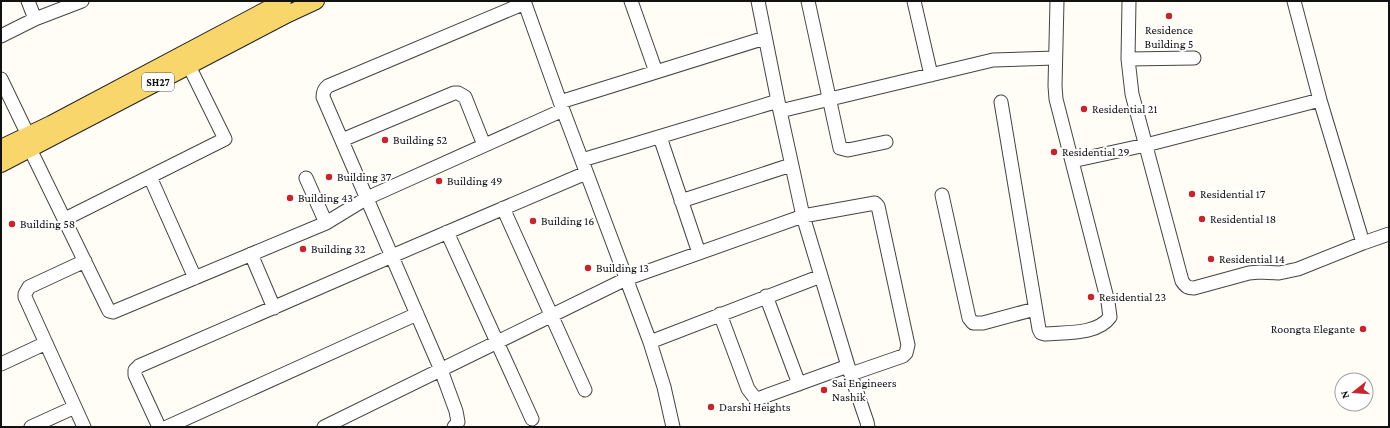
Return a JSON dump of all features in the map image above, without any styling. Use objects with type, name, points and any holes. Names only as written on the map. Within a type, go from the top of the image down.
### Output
[{"type":"main road","name":"SH27","points":[[1,148],[29,142],[189,66],[224,40],[283,1]]},
{"type":"main road","name":"SH27","points":[[1,164],[29,142],[224,40],[316,1]]},
{"type":"street","points":[[28,1],[35,19]]},
{"type":"street","points":[[1,36],[35,19],[82,1]]},
{"type":"street","points":[[631,1],[656,72]]},
{"type":"street","points":[[758,1],[791,165],[803,216],[820,276],[868,427]]},
{"type":"street","points":[[808,1],[840,148],[848,150],[886,142]]},
{"type":"street","points":[[914,1],[931,75]]},
{"type":"street","points":[[1001,102],[1039,329],[1041,333],[1045,334],[1094,329],[1106,322],[1110,317],[1108,302],[1056,99],[1055,58],[1057,1]]},
{"type":"street","points":[[1129,1],[1128,59],[1132,94],[1182,282],[1188,288],[1202,286],[1249,273],[1278,273],[1298,269],[1389,234]]},
{"type":"street","points":[[1294,1],[1320,100],[1363,243]]},
{"type":"street","points":[[454,427],[458,422],[456,411],[441,370],[323,97],[325,88],[524,2],[561,106],[650,342],[664,387],[673,427]]},
{"type":"street","points":[[1,79],[65,219],[107,307],[111,312],[118,311],[326,223],[367,198],[484,145],[561,106],[656,72],[765,38]]},
{"type":"street","points":[[582,160],[660,136],[779,106],[829,99],[997,59],[1055,58]]},
{"type":"street","points":[[1128,59],[1194,58]]},
{"type":"street","points":[[65,219],[225,139],[189,66]]},
{"type":"street","points":[[342,140],[454,93],[458,93],[464,97],[484,145]]},
{"type":"street","points":[[1072,161],[1146,145],[1320,100]]},
{"type":"street","points":[[660,136],[699,253]]},
{"type":"street","points":[[681,201],[791,165]]},
{"type":"street","points":[[159,427],[135,375],[135,370],[137,368],[447,232],[586,173]]},
{"type":"street","points":[[150,177],[195,278]]},
{"type":"street","points":[[306,178],[326,223]]},
{"type":"street","points":[[942,195],[969,318],[973,323],[983,323],[1035,309]]},
{"type":"street","points":[[324,427],[626,279],[803,216],[872,203],[875,203],[878,206],[908,350],[903,356],[799,384],[760,398],[755,398],[748,389],[720,314]]},
{"type":"street","points":[[503,208],[585,390]]},
{"type":"street","points":[[447,232],[532,419]]},
{"type":"street","points":[[251,254],[274,308]]},
{"type":"street","points":[[84,427],[25,296],[26,291],[30,287],[85,261]]},
{"type":"street","points":[[650,342],[820,276]]},
{"type":"street","points":[[766,296],[799,384]]},
{"type":"street","points":[[167,427],[417,314]]},
{"type":"street","points":[[1,364],[46,343]]},
{"type":"street","points":[[31,427],[75,407]]},
{"type":"place","name":"Residence Building 5","points":[[1169,16]]},
{"type":"place","name":"Residential 21","points":[[1084,109]]},
{"type":"place","name":"Building 52","points":[[385,140]]},
{"type":"place","name":"Residential 29","points":[[1054,152]]},
{"type":"place","name":"Building 37","points":[[329,177]]},
{"type":"place","name":"Building 49","points":[[439,181]]},
{"type":"place","name":"Residential 17","points":[[1192,194]]},
{"type":"place","name":"Building 43","points":[[290,198]]},
{"type":"place","name":"Residential 18","points":[[1202,219]]},
{"type":"place","name":"Building 16","points":[[533,221]]},
{"type":"place","name":"Building 58","points":[[12,224]]},
{"type":"place","name":"Building 32","points":[[303,249]]},
{"type":"place","name":"Residential 14","points":[[1211,259]]},
{"type":"place","name":"Building 13","points":[[588,268]]},
{"type":"place","name":"Residential 23","points":[[1091,297]]},
{"type":"place","name":"Roongta Elegante","points":[[1363,329]]},
{"type":"place","name":"Sai Engineers Nashik","points":[[824,390]]},
{"type":"place","name":"Darshi Heights","points":[[711,407]]}]
